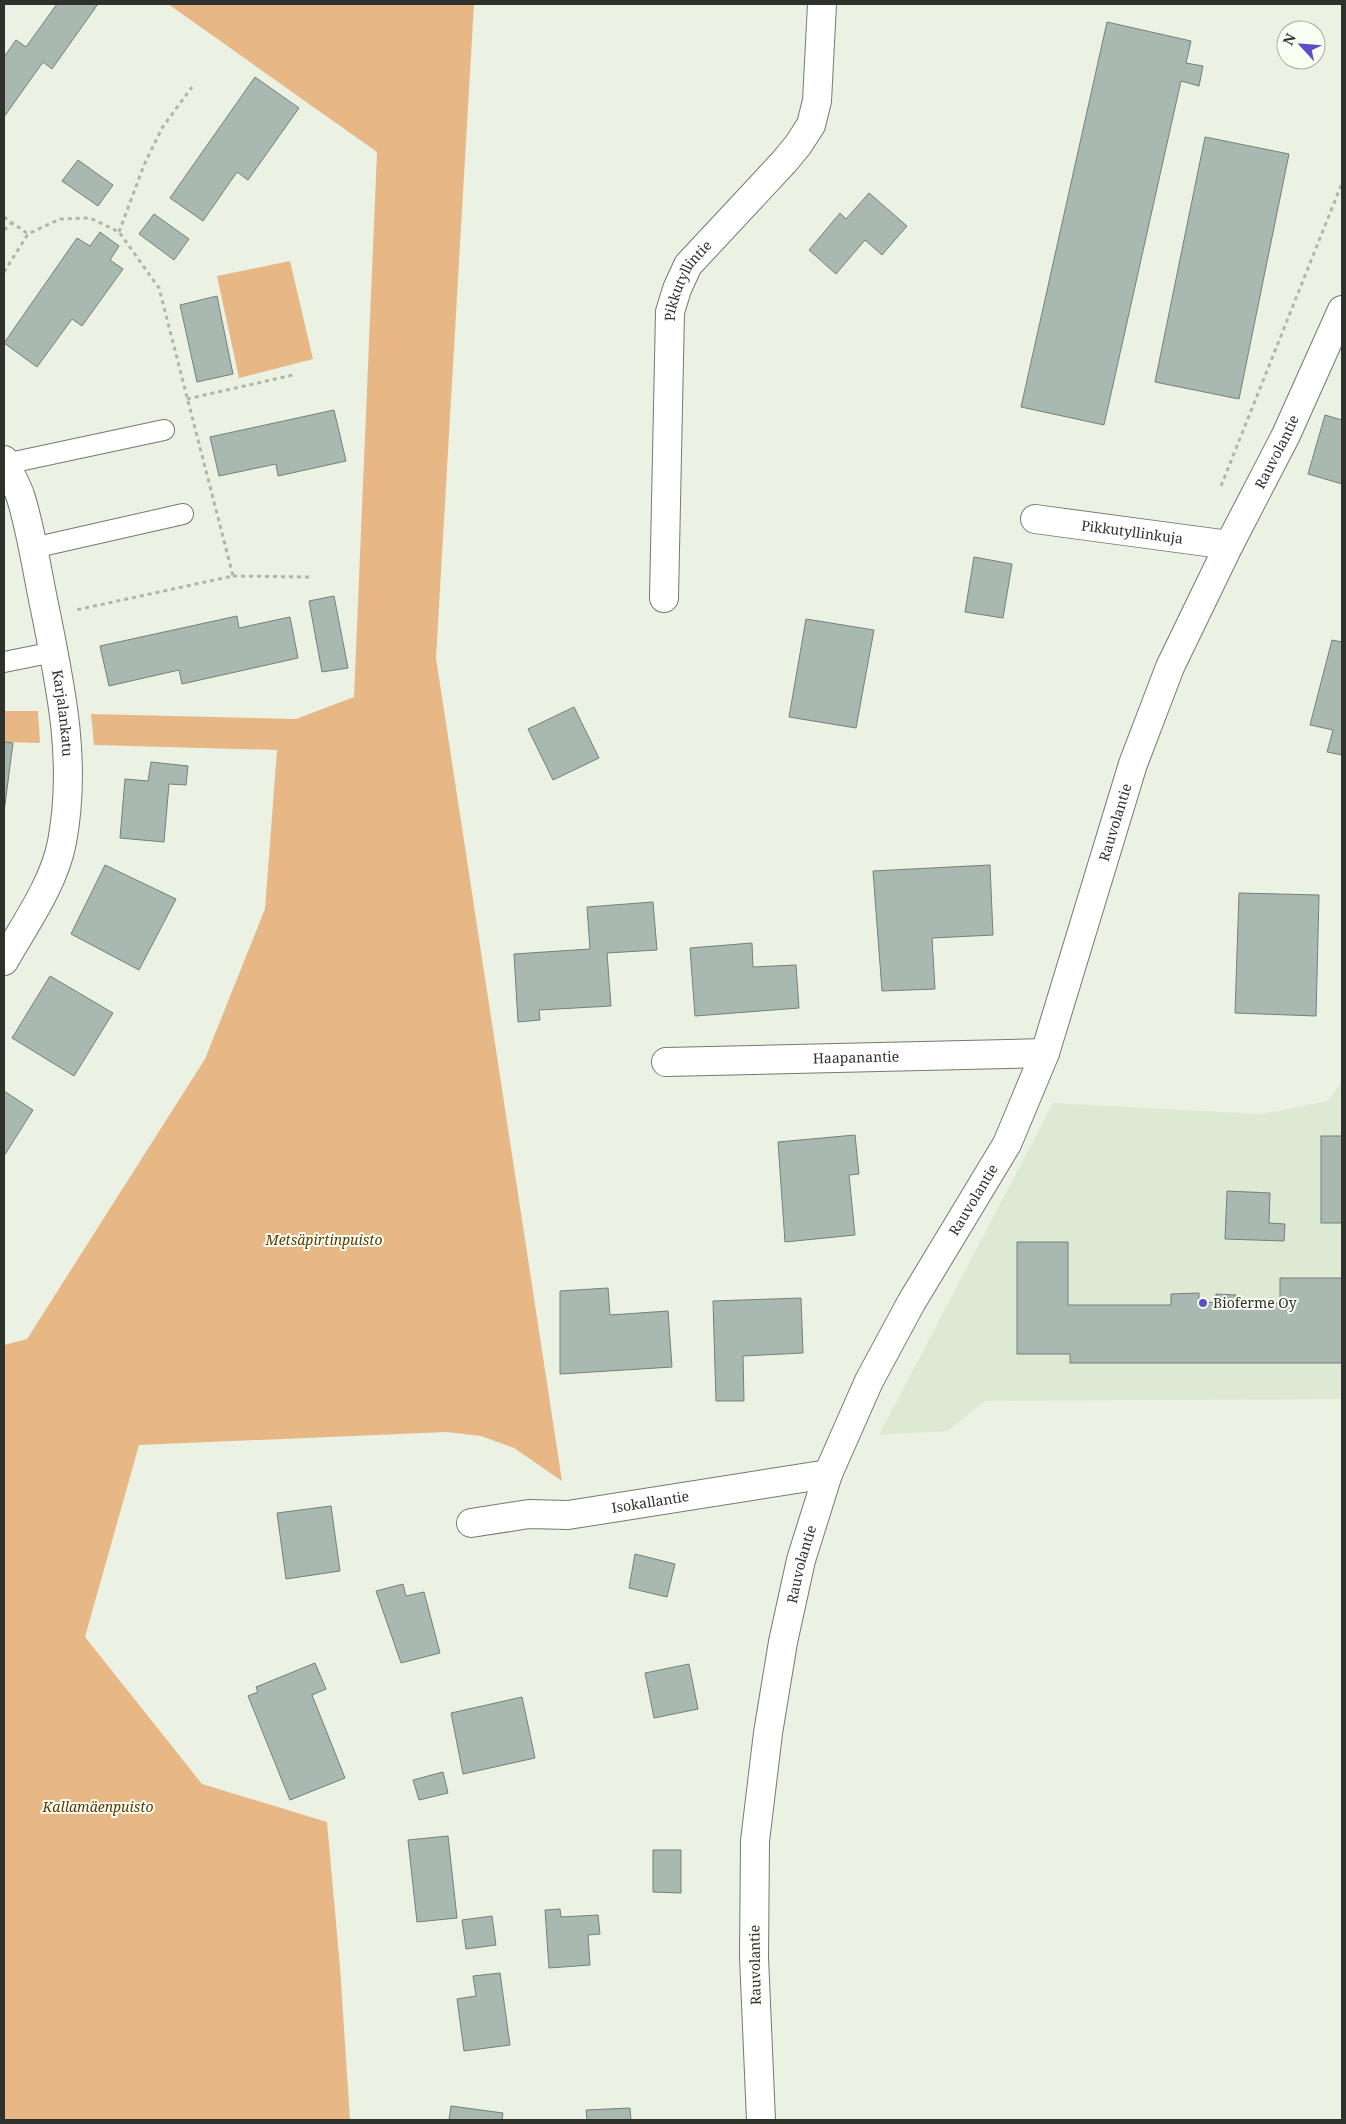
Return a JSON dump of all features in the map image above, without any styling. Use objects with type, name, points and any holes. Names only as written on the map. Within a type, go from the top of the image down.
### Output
[{"type":"street","name":"Pikkutyllintie","points":[[664,598],[670,312],[677,289],[688,265],[793,151],[811,125],[816,101],[822,4]]},
{"type":"street","name":"Rauvolantie","points":[[761,2120],[754,1957],[754,1841],[768,1733],[783,1642],[801,1560],[828,1474],[869,1381],[911,1303],[1007,1144],[1045,1053],[1133,764],[1170,667],[1229,545],[1286,435],[1342,310]]},
{"type":"street","name":"Karjalankatu","points":[[4,961],[48,881],[62,844],[68,798],[69,765],[54,652],[33,548],[21,496],[5,462]]},
{"type":"street","name":"Pikkutyllinkuja","points":[[1035,519],[1229,545]]},
{"type":"street","name":"Haapanantie","points":[[666,1062],[1045,1053]]},
{"type":"street","name":"Isokallantie","points":[[471,1523],[529,1514],[568,1515],[828,1474]]},
{"type":"lane","points":[[5,462],[164,430]]},
{"type":"lane","points":[[33,548],[183,514]]},
{"type":"lane","points":[[4,662],[54,652]]},
{"type":"path","points":[[119,232],[144,165],[162,128],[192,87]]},
{"type":"path","points":[[1220,487],[1342,183]]},
{"type":"path","points":[[4,217],[28,234]]},
{"type":"path","points":[[4,230],[12,223]]},
{"type":"path","points":[[188,399],[293,375]]},
{"type":"path","points":[[233,576],[309,576]]},
{"type":"shaded area","points":[[1342,1081],[1342,1399],[985,1401],[948,1431],[879,1435],[1053,1103],[1262,1114],[1328,1101]]},
{"type":"green space","name":"Metsäpirtinpuisto","points":[[168,4],[474,4],[436,658],[562,1481],[514,1448],[481,1436],[446,1432],[139,1445],[85,1637],[202,1784],[327,1822],[340,1967],[350,2120],[4,2120],[4,1345],[27,1339],[205,1059],[265,909],[277,750],[94,745],[91,714],[296,719],[354,697],[377,152]]},
{"type":"green space","points":[[290,261],[313,359],[239,378],[217,276]]},
{"type":"green space","points":[[4,711],[38,711],[40,743],[4,742]]},
{"type":"building","points":[[57,4],[98,4],[52,69],[43,62],[4,117],[4,57],[16,40],[26,47]]},
{"type":"building","points":[[1107,22],[1191,41],[1186,63],[1203,66],[1199,86],[1181,81],[1104,425],[1021,407]]},
{"type":"building","points":[[255,77],[299,108],[248,180],[237,172],[203,221],[170,198]]},
{"type":"building","points":[[1205,137],[1289,154],[1239,399],[1155,382]]},
{"type":"building","points":[[78,160],[113,185],[98,206],[62,181]]},
{"type":"building","points":[[869,193],[907,226],[882,255],[865,240],[836,274],[809,250],[840,213],[846,219]]},
{"type":"building","points":[[154,214],[189,239],[174,260],[139,234]]},
{"type":"building","points":[[100,232],[119,246],[110,260],[123,269],[82,326],[72,319],[37,367],[4,343],[77,238],[90,246]]},
{"type":"building","points":[[217,296],[233,374],[197,382],[180,305]]},
{"type":"building","points":[[334,410],[346,461],[278,476],[276,464],[219,476],[210,437]]},
{"type":"building","points":[[1325,415],[1342,420],[1342,484],[1308,474]]},
{"type":"building","points":[[974,557],[1012,564],[1003,618],[965,612]]},
{"type":"building","points":[[334,596],[348,668],[322,672],[309,601]]},
{"type":"building","points":[[237,616],[239,628],[290,617],[298,658],[182,684],[179,670],[109,686],[100,646]]},
{"type":"building","points":[[806,619],[874,630],[856,728],[789,717]]},
{"type":"building","points":[[1332,640],[1342,642],[1342,755],[1327,752],[1333,730],[1310,725]]},
{"type":"building","points":[[574,707],[599,758],[553,780],[528,729]]},
{"type":"building","points":[[4,742],[13,743],[4,812]]},
{"type":"building","points":[[151,762],[188,766],[186,785],[169,784],[164,842],[120,838],[125,779],[148,781]]},
{"type":"building","points":[[105,865],[176,899],[139,970],[71,934]]},
{"type":"building","points":[[990,865],[993,935],[932,938],[935,989],[882,991],[873,871]]},
{"type":"building","points":[[1239,893],[1319,895],[1316,1016],[1235,1013]]},
{"type":"building","points":[[653,902],[657,950],[607,953],[611,1006],[539,1010],[540,1020],[518,1022],[514,954],[590,949],[587,907]]},
{"type":"building","points":[[752,943],[753,967],[796,965],[799,1008],[695,1016],[690,948]]},
{"type":"building","points":[[50,976],[113,1013],[74,1076],[12,1038]]},
{"type":"building","points":[[4,1091],[33,1110],[4,1156]]},
{"type":"building","points":[[855,1135],[859,1174],[849,1175],[855,1235],[785,1242],[778,1142]]},
{"type":"building","points":[[1321,1136],[1342,1136],[1342,1223],[1321,1223]]},
{"type":"building","points":[[1227,1191],[1270,1193],[1269,1223],[1285,1224],[1284,1241],[1225,1239]]},
{"type":"building","name":"Bioferme Oy","points":[[1017,1242],[1068,1242],[1068,1305],[1171,1305],[1171,1294],[1199,1293],[1199,1303],[1216,1302],[1216,1294],[1236,1295],[1235,1303],[1280,1303],[1280,1278],[1342,1278],[1342,1363],[1070,1363],[1070,1354],[1017,1354]]},
{"type":"building","points":[[608,1288],[610,1315],[668,1311],[672,1367],[560,1374],[560,1291]]},
{"type":"building","points":[[801,1298],[803,1353],[743,1356],[744,1401],[716,1401],[713,1301]]},
{"type":"building","points":[[331,1506],[340,1571],[286,1579],[277,1513]]},
{"type":"building","points":[[635,1554],[675,1564],[667,1597],[629,1588]]},
{"type":"building","points":[[403,1584],[406,1596],[424,1592],[440,1653],[401,1663],[376,1591]]},
{"type":"building","points":[[315,1663],[326,1689],[312,1695],[345,1778],[290,1800],[248,1696],[258,1692],[256,1687]]},
{"type":"building","points":[[689,1664],[698,1709],[654,1718],[645,1673]]},
{"type":"building","points":[[522,1697],[535,1758],[463,1774],[451,1713]]},
{"type":"building","points":[[443,1772],[448,1793],[419,1800],[413,1780]]},
{"type":"building","points":[[448,1836],[457,1918],[417,1922],[408,1840]]},
{"type":"building","points":[[653,1850],[681,1850],[681,1893],[653,1892]]},
{"type":"building","points":[[560,1909],[561,1917],[598,1915],[600,1934],[588,1935],[590,1965],[549,1968],[545,1910]]},
{"type":"building","points":[[492,1916],[496,1945],[466,1949],[462,1920]]},
{"type":"building","points":[[500,1973],[510,2045],[464,2051],[457,1999],[476,1996],[473,1976]]},
{"type":"building","points":[[451,2106],[503,2113],[502,2120],[449,2120]]},
{"type":"building","points":[[630,2108],[631,2120],[587,2120],[586,2110]]},
{"type":"place","name":"Bioferme Oy","points":[[1203,1303]]},
{"type":"park label","name":"Kallamäenpuisto","points":[[98,1807]]}]
